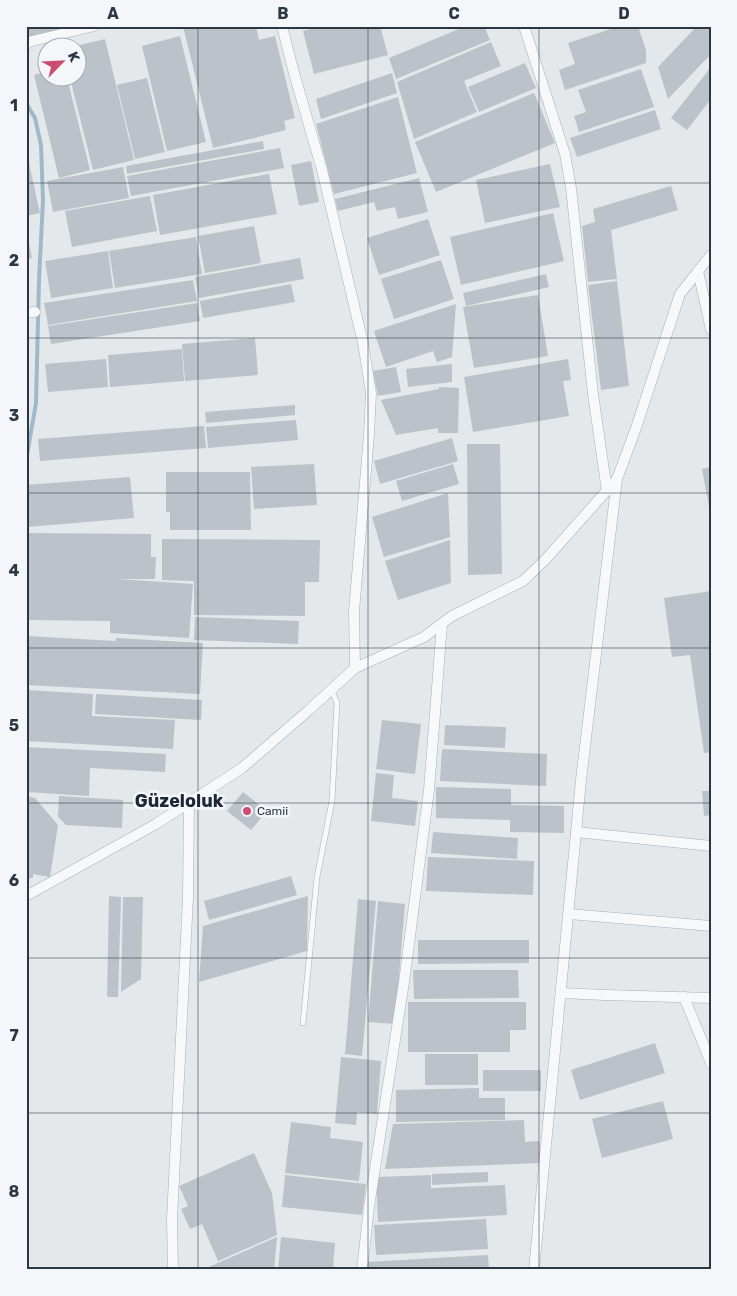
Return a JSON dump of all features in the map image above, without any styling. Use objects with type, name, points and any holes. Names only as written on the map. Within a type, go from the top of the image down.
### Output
[{"type":"street","points":[[26,44],[94,26]]},
{"type":"street","points":[[282,26],[322,170],[362,344],[371,393],[354,611],[355,668]]},
{"type":"street","points":[[524,26],[565,154],[571,188],[593,394],[607,490]]},
{"type":"street","points":[[534,1270],[581,780],[617,479],[636,428],[680,294],[711,255]]},
{"type":"street","points":[[698,271],[711,330]]},
{"type":"street","points":[[26,896],[156,824],[242,768],[355,668],[424,637],[452,616],[523,581],[546,559],[617,479]]},
{"type":"street","points":[[362,1270],[369,1206],[402,992],[429,790],[442,624]]},
{"type":"street","points":[[173,1270],[172,1219],[188,897],[188,803]]},
{"type":"street","points":[[576,832],[711,846]]},
{"type":"street","points":[[569,914],[711,926]]},
{"type":"street","points":[[561,993],[711,998]]},
{"type":"street","points":[[684,997],[711,1063]]},
{"type":"lane","points":[[303,1023],[317,876],[332,801],[337,703],[331,689]]},
{"type":"building","points":[[26,26],[77,26],[26,38]]},
{"type":"building","points":[[183,26],[256,26],[259,40],[275,36],[295,118],[284,121],[286,130],[213,148]]},
{"type":"building","points":[[321,26],[380,26],[388,55],[314,74],[303,31]]},
{"type":"building","points":[[466,26],[484,26],[490,40],[396,79],[389,58]]},
{"type":"building","points":[[620,26],[638,26],[646,50],[646,63],[565,90],[559,70],[575,64],[568,43]]},
{"type":"building","points":[[697,26],[711,26],[711,54],[668,99],[658,67]]},
{"type":"building","points":[[180,36],[206,142],[167,151],[142,46]]},
{"type":"building","points":[[105,39],[134,160],[93,170],[72,88],[88,88],[88,43]]},
{"type":"building","points":[[491,42],[501,66],[464,81],[477,112],[414,139],[397,82]]},
{"type":"building","points":[[525,63],[536,88],[479,112],[468,87]]},
{"type":"building","points":[[711,67],[711,99],[687,130],[671,118]]},
{"type":"building","points":[[641,69],[654,107],[579,132],[574,116],[586,112],[578,90]]},
{"type":"building","points":[[392,73],[397,93],[321,119],[316,99]]},
{"type":"building","points":[[38,74],[38,88],[70,88],[90,170],[59,178],[34,75]]},
{"type":"building","points":[[147,78],[165,152],[135,159],[117,85]]},
{"type":"building","points":[[534,93],[555,143],[436,192],[415,142]]},
{"type":"building","points":[[398,97],[417,173],[334,194],[316,124]]},
{"type":"building","points":[[655,110],[661,129],[577,157],[570,138]]},
{"type":"building","points":[[263,141],[264,149],[127,174],[126,166]]},
{"type":"building","points":[[280,148],[284,168],[131,196],[127,176]]},
{"type":"building","points":[[26,150],[40,213],[26,216]]},
{"type":"building","points":[[311,161],[319,202],[299,206],[291,165]]},
{"type":"building","points":[[550,164],[560,207],[485,223],[476,180]]},
{"type":"building","points":[[123,167],[129,198],[53,212],[47,181]]},
{"type":"building","points":[[269,174],[277,214],[160,235],[153,195]]},
{"type":"building","points":[[419,178],[428,212],[398,219],[395,207],[377,211],[374,202],[338,211],[335,199]]},
{"type":"building","points":[[671,186],[678,210],[611,230],[617,279],[588,282],[582,226],[595,222],[593,209]]},
{"type":"building","points":[[150,196],[157,231],[72,247],[65,211]]},
{"type":"building","points":[[553,213],[564,261],[461,285],[450,237]]},
{"type":"building","points":[[428,219],[440,255],[379,275],[367,238]]},
{"type":"building","points":[[254,226],[261,263],[205,273],[198,236]]},
{"type":"building","points":[[26,234],[32,258],[26,259]]},
{"type":"building","points":[[196,237],[202,274],[115,288],[109,251]]},
{"type":"building","points":[[108,251],[113,288],[51,298],[45,261]]},
{"type":"building","points":[[300,258],[304,279],[199,298],[195,277]]},
{"type":"building","points":[[441,260],[454,299],[394,319],[381,279]]},
{"type":"building","points":[[546,274],[549,287],[466,306],[463,293]]},
{"type":"building","points":[[193,280],[197,301],[48,325],[44,303]]},
{"type":"building","points":[[617,281],[629,386],[601,390],[588,285]]},
{"type":"building","points":[[291,284],[295,302],[203,318],[200,301]]},
{"type":"building","points":[[538,295],[548,356],[474,368],[463,307]]},
{"type":"building","points":[[197,303],[200,321],[51,344],[48,326]]},
{"type":"building","points":[[456,304],[452,357],[437,362],[433,351],[386,367],[374,331]]},
{"type":"building","points":[[255,338],[258,375],[185,381],[182,344]]},
{"type":"building","points":[[182,349],[184,381],[110,387],[108,355]]},
{"type":"building","points":[[106,359],[108,387],[48,392],[45,364]]},
{"type":"building","points":[[568,359],[571,380],[563,381],[569,416],[473,432],[464,377]]},
{"type":"building","points":[[452,364],[452,382],[408,387],[406,369]]},
{"type":"building","points":[[396,367],[401,392],[378,396],[373,371]]},
{"type":"building","points":[[439,387],[459,388],[458,433],[438,433],[438,428],[396,435],[381,400],[439,389]]},
{"type":"building","points":[[295,405],[295,415],[206,423],[205,412]]},
{"type":"building","points":[[296,420],[298,440],[208,448],[206,427]]},
{"type":"building","points":[[204,426],[206,448],[40,461],[38,439]]},
{"type":"building","points":[[452,438],[458,461],[380,484],[374,461]]},
{"type":"building","points":[[467,444],[500,444],[502,574],[468,575]]},
{"type":"building","points":[[314,464],[317,505],[254,509],[251,467]]},
{"type":"building","points":[[453,464],[459,484],[402,501],[396,481]]},
{"type":"building","points":[[711,467],[711,507],[709,507],[702,469]]},
{"type":"building","points":[[166,472],[250,472],[251,530],[170,530],[170,512],[166,512]]},
{"type":"building","points":[[130,477],[134,518],[28,527],[26,485]]},
{"type":"building","points":[[448,493],[450,537],[384,557],[372,517]]},
{"type":"building","points":[[28,533],[151,534],[151,557],[156,557],[155,579],[118,579],[193,584],[189,638],[110,633],[110,621],[27,620]]},
{"type":"building","points":[[162,539],[320,540],[319,582],[305,582],[305,616],[194,615],[194,581],[162,580]]},
{"type":"building","points":[[450,540],[451,583],[398,600],[385,561]]},
{"type":"building","points":[[711,591],[711,752],[704,753],[690,655],[672,657],[664,598]]},
{"type":"building","points":[[195,617],[299,621],[298,644],[194,640]]},
{"type":"building","points":[[28,636],[115,641],[116,638],[203,643],[200,694],[26,685]]},
{"type":"building","points":[[26,690],[93,694],[92,716],[175,720],[173,749],[26,741]]},
{"type":"building","points":[[96,694],[202,700],[201,720],[95,714]]},
{"type":"building","points":[[382,720],[421,724],[415,774],[376,769]]},
{"type":"building","points":[[445,725],[506,727],[505,748],[444,745]]},
{"type":"building","points":[[26,747],[166,754],[165,772],[90,768],[89,796],[26,792]]},
{"type":"building","points":[[442,749],[547,754],[546,786],[440,781]]},
{"type":"building","points":[[376,773],[394,775],[392,798],[418,801],[415,826],[371,821]]},
{"type":"building","points":[[436,787],[511,789],[511,805],[564,806],[564,833],[510,832],[510,820],[436,818]]},
{"type":"building","points":[[702,791],[711,791],[711,815],[704,816]]},
{"type":"building","name":"Camii","points":[[243,792],[267,811],[251,830],[227,811]]},
{"type":"building","points":[[26,796],[35,798],[58,825],[50,877],[33,874],[33,878],[26,878]]},
{"type":"building","points":[[59,796],[123,800],[122,828],[66,825],[58,817]]},
{"type":"building","points":[[433,832],[518,838],[517,859],[431,853]]},
{"type":"building","points":[[428,857],[534,861],[533,895],[426,891]]},
{"type":"building","points":[[291,876],[297,895],[209,920],[204,901]]},
{"type":"building","points":[[109,896],[121,897],[118,997],[107,997]]},
{"type":"building","points":[[308,896],[307,951],[199,982],[203,926]]},
{"type":"building","points":[[123,897],[143,897],[141,979],[121,992]]},
{"type":"building","points":[[358,899],[376,901],[362,1056],[345,1054]]},
{"type":"building","points":[[378,901],[405,904],[395,1024],[368,1022]]},
{"type":"building","points":[[418,940],[529,940],[529,963],[418,964]]},
{"type":"building","points":[[413,970],[518,970],[519,998],[414,999]]},
{"type":"building","points":[[408,1002],[526,1002],[526,1030],[510,1030],[510,1052],[408,1052]]},
{"type":"building","points":[[655,1043],[665,1073],[580,1100],[571,1070]]},
{"type":"building","points":[[425,1054],[478,1054],[478,1085],[425,1085]]},
{"type":"building","points":[[341,1057],[381,1061],[377,1114],[357,1112],[356,1125],[335,1123]]},
{"type":"building","points":[[483,1070],[541,1070],[541,1091],[483,1091]]},
{"type":"building","points":[[479,1088],[479,1098],[505,1098],[505,1120],[396,1122],[396,1090]]},
{"type":"building","points":[[663,1101],[673,1139],[602,1158],[592,1119]]},
{"type":"building","points":[[524,1120],[525,1142],[539,1141],[540,1163],[385,1169],[393,1124]]},
{"type":"building","points":[[291,1122],[331,1127],[330,1138],[363,1142],[359,1181],[285,1173]]},
{"type":"building","points":[[254,1153],[272,1193],[277,1235],[218,1261],[202,1224],[190,1229],[181,1209],[188,1206],[179,1186]]},
{"type":"building","points":[[488,1172],[488,1182],[432,1185],[432,1174]]},
{"type":"building","points":[[285,1175],[366,1184],[362,1215],[282,1207]]},
{"type":"building","points":[[431,1175],[431,1188],[505,1185],[507,1215],[378,1222],[376,1177]]},
{"type":"building","points":[[486,1219],[488,1249],[376,1255],[374,1225]]},
{"type":"building","points":[[277,1237],[274,1270],[202,1270]]},
{"type":"building","points":[[281,1237],[335,1243],[333,1268],[337,1268],[337,1270],[278,1270]]},
{"type":"building","points":[[488,1255],[489,1270],[367,1270],[367,1262]]},
{"type":"waterway","points":[[26,103],[35,118],[41,145],[43,200],[36,403],[26,461]]},
{"type":"place","name":"Camii","points":[[247,811]]},
{"type":"district","name":"Güzeloluk","points":[[179,801]]}]
